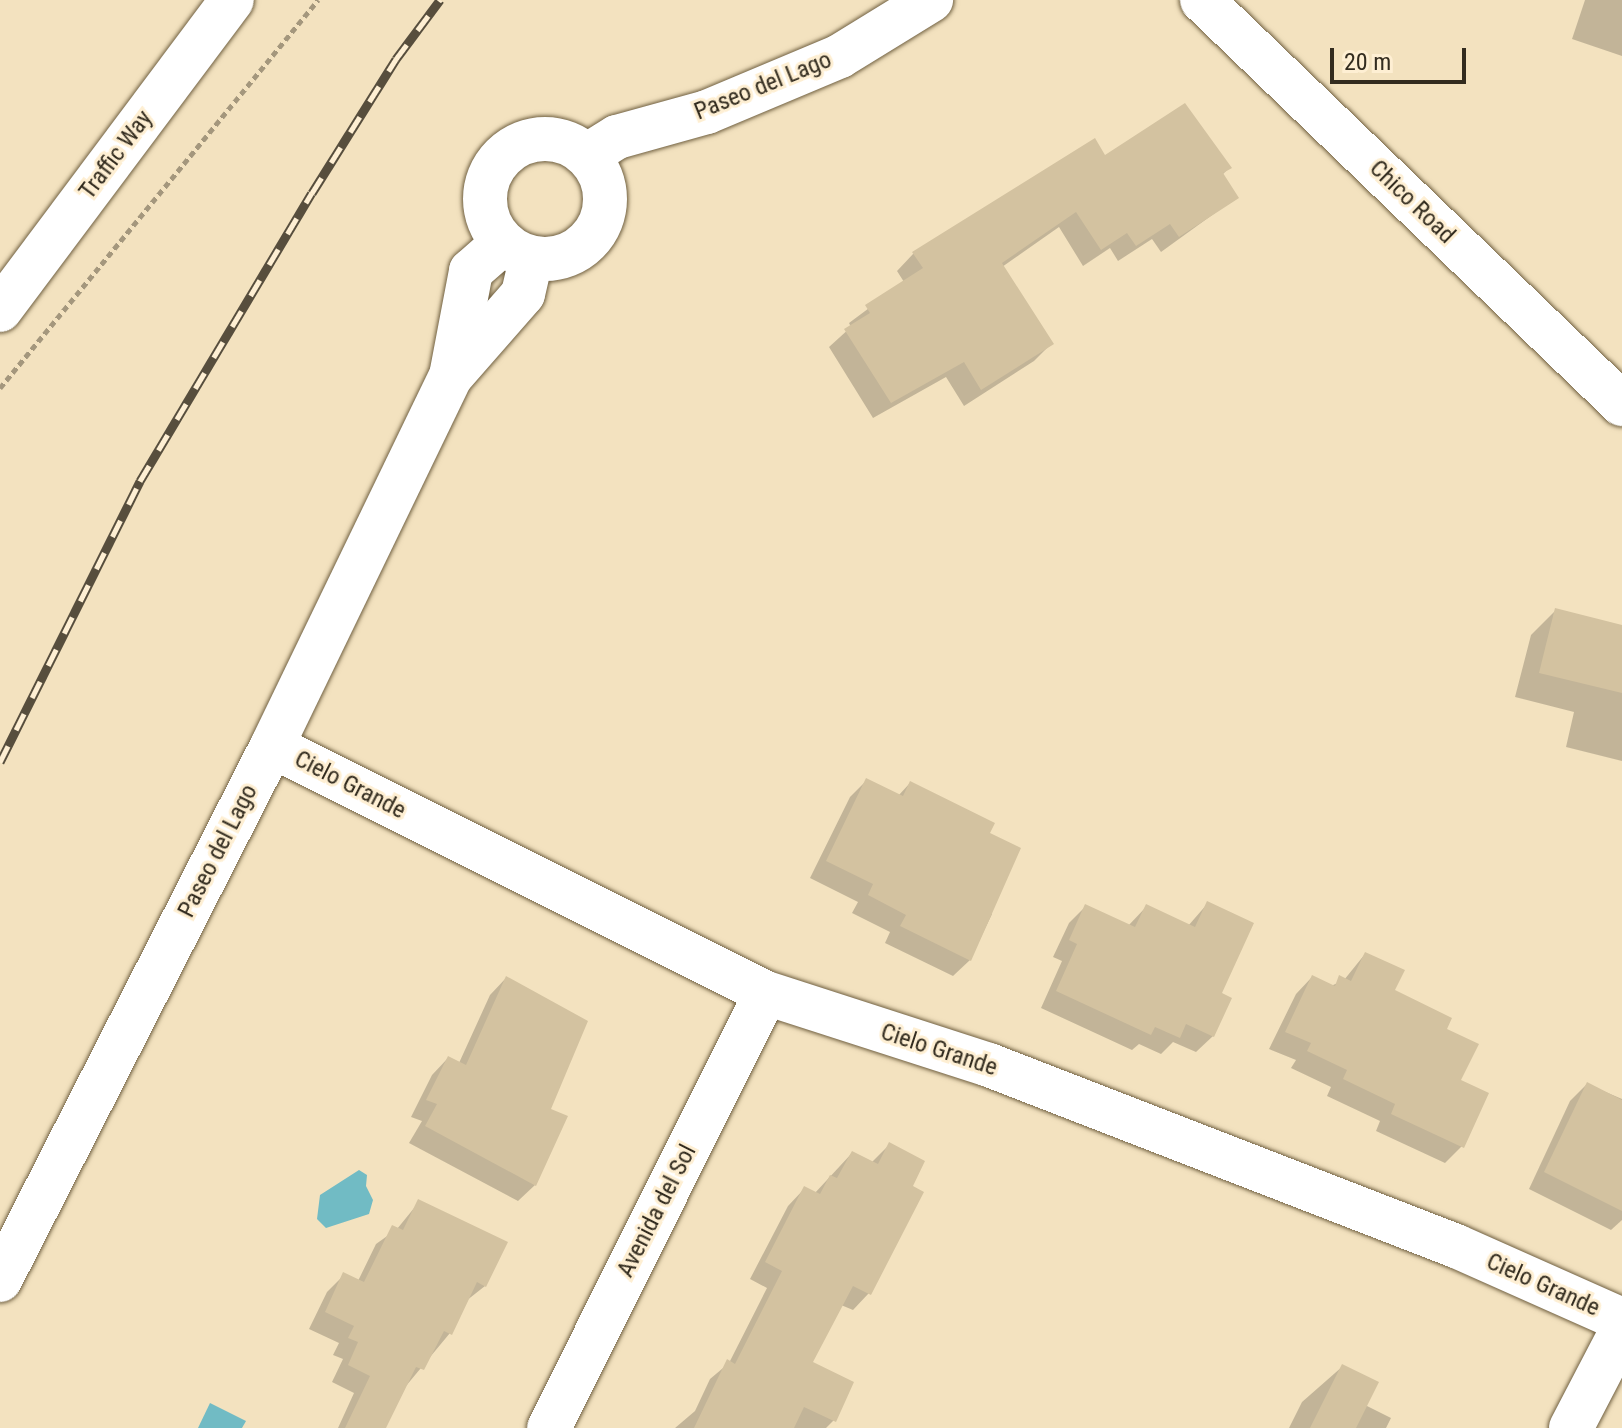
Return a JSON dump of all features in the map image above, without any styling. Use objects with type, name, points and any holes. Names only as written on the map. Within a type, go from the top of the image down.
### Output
[{"type":"street","name":"Traffic Way","points":[[0,310],[232,0]]},
{"type":"street","name":"Paseo del Lago","points":[[588,155],[617,137],[707,112],[840,56],[931,0]]},
{"type":"street","name":"Chico Road","points":[[1202,0],[1622,404]]},
{"type":"street","points":[[560,139],[588,155],[606,189],[599,228],[570,255],[517,251],[486,216],[486,184],[501,157],[528,140],[560,139]]},
{"type":"street","name":"Paseo del Lago","points":[[0,1280],[272,746],[451,376],[471,271],[517,251]]},
{"type":"street","name":"Cielo Grande","points":[[272,746],[766,993],[989,1065],[1456,1246],[1622,1320]]},
{"type":"street","name":"Avenida del Sol","points":[[549,1428],[766,993]]},
{"type":"street","points":[[1571,1428],[1622,1330]]},
{"type":"path","points":[[0,388],[318,0]]},
{"type":"water","points":[[359,1170],[367,1175],[366,1186],[373,1200],[369,1214],[326,1228],[317,1219],[320,1195]]},
{"type":"water","points":[[210,1403],[246,1421],[242,1428],[198,1428]]},
{"type":"building","points":[[1185,103],[1232,168],[1223,173],[1239,198],[1179,237],[1170,224],[1136,246],[1127,233],[1101,250],[1076,212],[1002,263],[1054,344],[981,390],[964,362],[891,403],[844,329],[870,313],[865,305],[923,268],[912,252],[1095,138],[1105,155]]},
{"type":"building","points":[[1555,608],[1622,625],[1622,693],[1539,673]]},
{"type":"building","points":[[866,778],[903,796],[910,781],[995,823],[990,833],[1021,848],[971,961],[900,926],[906,915],[868,895],[873,884],[826,861]]},
{"type":"building","points":[[1207,901],[1254,923],[1222,993],[1232,998],[1214,1037],[1186,1024],[1180,1038],[1155,1027],[1151,1035],[1056,991],[1077,944],[1069,940],[1085,904],[1135,927],[1146,904],[1195,927]]},
{"type":"building","points":[[1365,952],[1405,970],[1395,990],[1452,1018],[1447,1029],[1479,1044],[1461,1080],[1489,1093],[1464,1148],[1391,1114],[1395,1104],[1343,1079],[1347,1070],[1307,1051],[1311,1043],[1285,1032],[1312,975],[1335,986],[1339,975],[1351,981]]},
{"type":"building","points":[[506,976],[588,1021],[551,1109],[568,1116],[536,1186],[425,1126],[437,1104],[426,1100],[448,1056],[466,1065]]},
{"type":"building","points":[[1587,1082],[1622,1100],[1622,1211],[1544,1172]]},
{"type":"building","points":[[889,1142],[925,1161],[913,1186],[924,1192],[871,1295],[853,1286],[813,1362],[854,1382],[836,1422],[804,1407],[794,1428],[694,1428],[727,1359],[735,1364],[782,1271],[765,1262],[804,1186],[820,1194],[830,1175],[837,1178],[852,1151],[878,1164]]},
{"type":"building","points":[[418,1199],[508,1242],[486,1287],[477,1282],[452,1335],[444,1331],[424,1370],[416,1367],[386,1428],[345,1428],[370,1376],[348,1365],[358,1342],[348,1338],[354,1326],[325,1312],[343,1272],[364,1282],[392,1225],[403,1230]]},
{"type":"building","points":[[1342,1364],[1379,1382],[1356,1428],[1310,1428]]},
{"type":"railway","points":[[0,762],[140,481],[312,193],[396,59],[440,0]]}]
